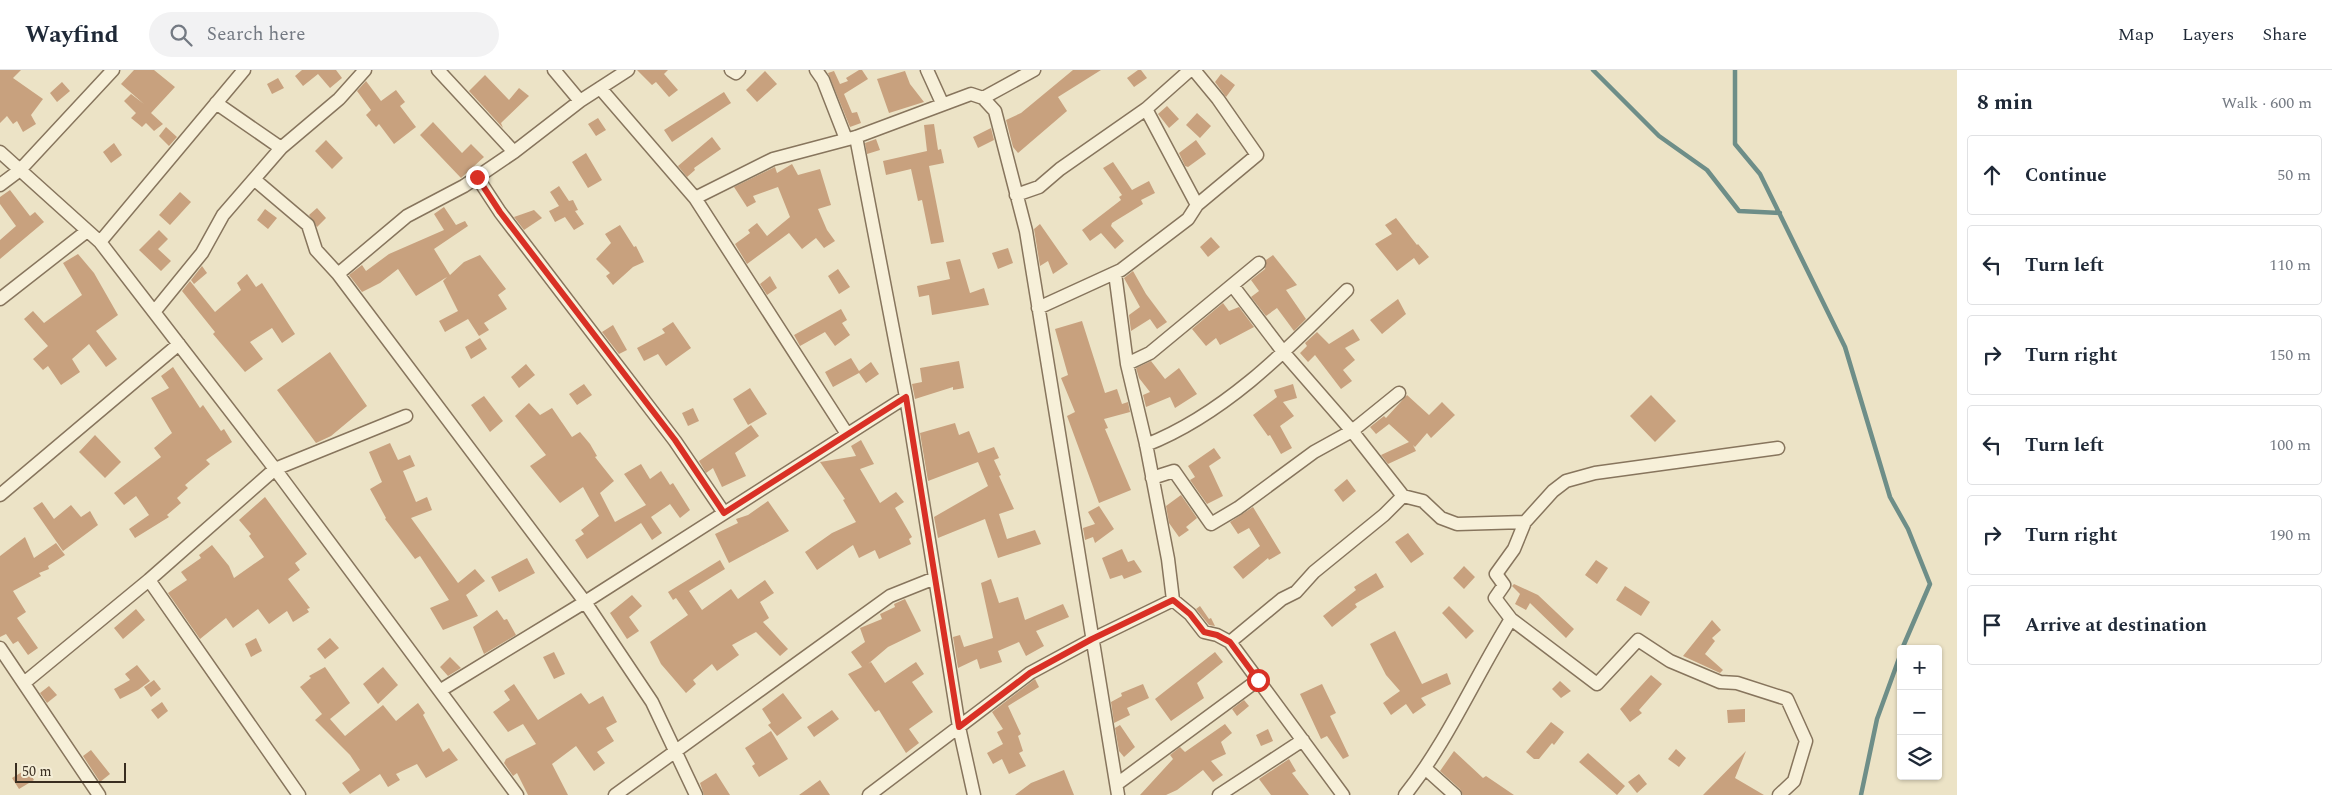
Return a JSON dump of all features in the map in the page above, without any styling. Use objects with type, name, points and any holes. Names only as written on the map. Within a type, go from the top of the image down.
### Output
[{"type":"street","points":[[0,185],[20,170],[113,70]]},
{"type":"street","points":[[100,242],[244,70]]},
{"type":"street","points":[[154,312],[202,253],[223,215],[281,148],[339,100],[366,70]]},
{"type":"street","points":[[438,70],[514,152]]},
{"type":"street","points":[[554,70],[580,101]]},
{"type":"street","points":[[338,274],[407,216],[448,195],[477,177],[514,152],[580,101],[628,70]]},
{"type":"street","points":[[731,70],[736,73],[739,70]]},
{"type":"street","points":[[816,70],[823,80],[851,138],[906,397],[959,727],[974,795]]},
{"type":"street","points":[[927,70],[942,103]]},
{"type":"street","points":[[983,98],[1034,70]]},
{"type":"street","points":[[1016,194],[1039,187],[1146,109],[1192,70],[1218,99],[1257,156],[1196,205],[1188,219],[1115,272],[1038,308]]},
{"type":"street","points":[[600,88],[695,198],[847,434]]},
{"type":"street","points":[[695,198],[773,159],[851,138],[942,103],[971,94],[983,98],[995,111],[1026,231],[1118,790],[1258,680]]},
{"type":"street","points":[[216,104],[281,148]]},
{"type":"street","points":[[1146,109],[1196,205]]},
{"type":"street","points":[[0,152],[100,242],[275,468],[517,795]]},
{"type":"street","points":[[477,177],[500,212],[675,440],[724,513]]},
{"type":"street","points":[[254,180],[308,226],[316,250],[338,274],[586,602],[652,702],[696,795]]},
{"type":"street","points":[[0,300],[87,231]]},
{"type":"street","points":[[1127,364],[1150,353],[1233,286],[1259,262]]},
{"type":"street","points":[[1115,272],[1127,364],[1146,445],[1168,559],[1173,600],[1190,614],[1204,632],[1217,635],[1230,642],[1343,795]]},
{"type":"street","points":[[1233,286],[1284,353],[1352,431],[1403,496],[1423,501],[1441,518],[1457,524],[1525,522]]},
{"type":"street","points":[[1146,445],[1168,436],[1206,415],[1284,353],[1347,290]]},
{"type":"street","points":[[0,495],[179,344]]},
{"type":"street","points":[[1152,478],[1174,470],[1211,524],[1238,508],[1314,452],[1352,431],[1400,393]]},
{"type":"street","points":[[441,690],[586,602],[906,397]]},
{"type":"street","points":[[24,683],[149,580],[275,468],[406,416]]},
{"type":"street","points":[[1778,448],[1595,473],[1566,481],[1553,491],[1525,522],[1514,549],[1496,574],[1504,585],[1495,598],[1512,619],[1596,684],[1638,640],[1670,661],[1720,682],[1736,683],[1787,700],[1806,741],[1794,781],[1779,795]]},
{"type":"street","points":[[1230,642],[1282,599],[1296,592],[1314,572],[1384,515],[1403,496]]},
{"type":"street","points":[[615,795],[890,596],[935,578]]},
{"type":"street","points":[[149,580],[299,795]]},
{"type":"street","points":[[869,795],[1030,673],[1092,639],[1173,600]]},
{"type":"street","points":[[1406,795],[1426,770],[1457,717],[1484,661],[1512,619]]},
{"type":"street","points":[[0,648],[99,795]]},
{"type":"street","points":[[1219,795],[1303,740]]},
{"type":"street","points":[[1426,770],[1455,795]]},
{"type":"building","points":[[0,70],[21,70],[13,78],[43,99],[31,115],[36,124],[23,132],[17,121],[13,124],[7,116],[0,123]]},
{"type":"building","points":[[134,70],[154,70],[175,87],[151,113],[163,124],[154,131],[146,123],[142,127],[131,118],[136,113],[124,101],[131,94],[144,104],[121,84]]},
{"type":"building","points":[[302,70],[336,70],[342,78],[330,88],[318,74],[303,86],[295,76]]},
{"type":"building","points":[[637,70],[668,70],[664,74],[678,90],[669,97],[656,82],[652,85]]},
{"type":"building","points":[[862,70],[868,79],[844,94],[852,113],[857,112],[861,123],[850,127],[828,73],[834,71],[840,84],[848,81],[846,78]]},
{"type":"building","points":[[1073,70],[1101,70],[1058,97],[1067,111],[1018,153],[1013,147],[1006,120],[1021,113]]},
{"type":"building","points":[[1141,70],[1147,78],[1134,87],[1127,78]]},
{"type":"building","points":[[765,71],[777,84],[757,102],[746,90]]},
{"type":"building","points":[[905,71],[910,84],[924,102],[889,113],[877,79]]},
{"type":"building","points":[[1221,74],[1235,85],[1226,97],[1215,82]]},
{"type":"building","points":[[485,75],[509,100],[519,88],[529,96],[501,123],[503,128],[469,91]]},
{"type":"building","points":[[278,78],[284,88],[272,94],[267,84]]},
{"type":"building","points":[[366,81],[381,101],[396,90],[405,102],[400,106],[416,127],[394,144],[379,124],[376,127],[366,115],[371,110],[357,91]]},
{"type":"building","points":[[62,82],[70,91],[57,102],[50,93]]},
{"type":"building","points":[[724,92],[731,103],[672,142],[664,130]]},
{"type":"building","points":[[1167,106],[1179,119],[1169,128],[1158,114]]},
{"type":"building","points":[[1197,113],[1211,126],[1200,138],[1186,125]]},
{"type":"building","points":[[598,118],[606,130],[596,136],[588,124]]},
{"type":"building","points":[[433,122],[462,153],[471,144],[484,157],[461,178],[420,135]]},
{"type":"building","points":[[934,124],[938,150],[941,149],[944,163],[929,166],[944,242],[931,244],[922,200],[918,201],[911,169],[886,175],[883,161],[927,151],[924,125]]},
{"type":"building","points":[[166,127],[177,137],[169,146],[159,136]]},
{"type":"building","points":[[991,128],[994,140],[978,148],[973,137]]},
{"type":"building","points":[[712,137],[721,149],[694,168],[695,170],[687,177],[678,166]]},
{"type":"building","points":[[876,139],[880,150],[867,154],[865,143]]},
{"type":"building","points":[[326,140],[343,158],[332,169],[315,151]]},
{"type":"building","points":[[1196,140],[1206,154],[1188,167],[1185,166],[1179,153]]},
{"type":"building","points":[[114,143],[122,155],[111,163],[103,152]]},
{"type":"building","points":[[586,153],[602,180],[588,188],[572,162]]},
{"type":"building","points":[[1113,162],[1132,190],[1149,181],[1155,193],[1141,200],[1143,204],[1112,223],[1111,226],[1124,241],[1115,249],[1101,233],[1090,241],[1082,230],[1121,200],[1119,197],[1122,195],[1103,168]]},
{"type":"building","points":[[792,164],[798,175],[820,169],[831,205],[818,209],[827,230],[835,241],[824,248],[816,238],[802,249],[789,233],[747,264],[735,244],[750,233],[748,230],[757,223],[767,236],[790,217],[778,187],[753,196],[756,202],[747,207],[734,187],[775,167],[777,173]]},
{"type":"building","points":[[559,186],[569,201],[573,200],[578,210],[575,211],[584,224],[574,230],[565,217],[555,222],[549,211],[559,206],[550,192]]},
{"type":"building","points":[[10,190],[30,216],[35,212],[44,222],[0,259],[0,240],[16,226],[0,204],[0,197]]},
{"type":"building","points":[[180,192],[191,202],[170,225],[159,215]]},
{"type":"building","points":[[444,207],[456,225],[465,221],[468,226],[434,249],[450,275],[464,262],[480,255],[506,289],[498,295],[507,309],[484,323],[489,330],[479,336],[468,319],[445,332],[439,321],[458,311],[443,281],[447,277],[416,296],[398,269],[380,283],[362,292],[349,275],[362,265],[366,271],[389,254],[444,230],[434,214]]},
{"type":"building","points":[[317,208],[326,218],[317,227],[309,215]]},
{"type":"building","points":[[265,209],[277,218],[268,229],[257,220]]},
{"type":"building","points":[[534,210],[542,218],[524,230],[514,217]]},
{"type":"building","points":[[1396,218],[1429,257],[1419,265],[1414,258],[1397,271],[1375,244],[1392,234],[1385,225]]},
{"type":"building","points":[[1040,224],[1068,264],[1053,274],[1048,261],[1040,266],[1034,229]]},
{"type":"building","points":[[620,225],[634,247],[636,246],[644,262],[633,267],[613,285],[606,276],[610,273],[596,259],[611,243],[605,234]]},
{"type":"building","points":[[159,230],[168,239],[158,249],[171,261],[161,271],[139,250]]},
{"type":"building","points":[[1211,237],[1220,247],[1208,257],[1200,247]]},
{"type":"building","points":[[1008,248],[1013,263],[998,269],[992,253]]},
{"type":"building","points":[[78,254],[94,273],[118,315],[96,331],[117,359],[106,367],[89,344],[72,359],[80,372],[61,385],[48,366],[43,370],[33,359],[48,346],[24,319],[33,311],[44,323],[82,295],[63,263]]},
{"type":"building","points":[[1273,255],[1297,285],[1286,290],[1306,319],[1294,331],[1277,308],[1266,316],[1251,297],[1259,291],[1251,280],[1265,269],[1266,260]]},
{"type":"building","points":[[960,259],[970,293],[984,288],[989,305],[932,315],[929,295],[919,297],[917,286],[950,279],[946,262]]},
{"type":"building","points":[[202,266],[207,273],[194,284],[191,280]]},
{"type":"building","points":[[838,269],[850,287],[839,294],[828,276]]},
{"type":"building","points":[[1133,271],[1146,294],[1167,322],[1157,329],[1150,319],[1131,331],[1129,315],[1140,307],[1124,278]]},
{"type":"building","points":[[247,274],[256,287],[262,283],[295,334],[282,343],[272,328],[250,342],[263,359],[245,372],[213,334],[215,332],[182,291],[190,281],[215,312],[241,290],[237,283]]},
{"type":"building","points":[[770,276],[777,288],[767,295],[760,284]]},
{"type":"building","points":[[1398,299],[1406,314],[1382,334],[1370,320]]},
{"type":"building","points":[[1223,303],[1229,311],[1239,307],[1254,327],[1220,345],[1216,338],[1206,346],[1192,329]]},
{"type":"building","points":[[841,309],[847,320],[842,323],[850,335],[835,346],[825,332],[800,346],[794,335]]},
{"type":"building","points":[[1082,321],[1105,393],[1117,389],[1122,404],[1128,402],[1130,412],[1104,419],[1108,428],[1105,429],[1131,490],[1099,503],[1067,416],[1075,412],[1061,378],[1068,375],[1055,329]]},
{"type":"building","points":[[673,322],[691,348],[666,366],[658,354],[644,361],[637,348],[665,333],[662,329]]},
{"type":"building","points":[[613,325],[627,350],[619,354],[602,332]]},
{"type":"building","points":[[1353,329],[1360,340],[1345,348],[1355,360],[1343,370],[1352,381],[1341,389],[1315,355],[1308,362],[1300,353],[1307,346],[1305,343],[1317,332],[1329,344]]},
{"type":"building","points":[[480,338],[487,349],[471,359],[465,347]]},
{"type":"building","points":[[330,352],[367,406],[331,436],[316,443],[277,390]]},
{"type":"building","points":[[851,358],[859,371],[871,362],[879,374],[866,383],[859,373],[833,387],[825,372]]},
{"type":"building","points":[[959,361],[964,388],[953,390],[953,387],[915,399],[912,384],[922,382],[920,368]]},
{"type":"building","points":[[1151,361],[1165,379],[1179,368],[1197,394],[1175,408],[1170,397],[1146,407],[1143,395],[1150,392],[1139,378],[1136,368]]},
{"type":"building","points":[[526,364],[535,375],[519,388],[511,377]]},
{"type":"building","points":[[173,367],[200,408],[203,405],[221,431],[224,429],[232,442],[206,460],[210,464],[185,485],[188,488],[177,498],[181,503],[167,515],[169,517],[135,538],[129,529],[149,515],[136,496],[124,505],[114,493],[161,457],[154,448],[172,433],[151,398],[169,388],[161,376]]},
{"type":"building","points":[[584,384],[592,395],[577,405],[569,394]]},
{"type":"building","points":[[1293,384],[1297,398],[1283,402],[1294,416],[1280,426],[1292,448],[1281,454],[1270,435],[1268,436],[1253,415],[1277,397],[1274,390]]},
{"type":"building","points":[[750,388],[767,414],[748,425],[733,399]]},
{"type":"building","points":[[1407,395],[1429,415],[1442,402],[1455,415],[1431,438],[1427,433],[1415,447],[1413,445],[1416,451],[1388,464],[1381,455],[1409,442],[1389,424],[1376,434],[1370,427],[1384,416],[1386,418]]},
{"type":"building","points":[[1651,395],[1676,421],[1655,442],[1630,416]]},
{"type":"building","points":[[484,396],[503,421],[490,432],[471,405]]},
{"type":"building","points":[[529,403],[540,415],[552,408],[572,437],[580,432],[590,444],[597,456],[595,457],[614,481],[600,493],[615,522],[646,505],[624,474],[641,464],[650,479],[661,471],[670,485],[673,483],[690,510],[680,518],[670,504],[651,517],[662,533],[652,540],[641,523],[587,559],[575,540],[584,534],[581,530],[599,516],[583,487],[560,503],[530,466],[546,455],[515,416]]},
{"type":"building","points":[[693,408],[699,421],[688,426],[682,413]]},
{"type":"building","points":[[955,423],[959,435],[969,431],[978,453],[994,447],[999,458],[994,460],[1014,509],[999,514],[1007,539],[1035,530],[1041,544],[998,558],[985,519],[938,538],[934,517],[988,486],[978,462],[928,481],[920,433]]},
{"type":"building","points":[[751,425],[759,436],[735,453],[746,476],[722,487],[713,468],[706,473],[699,461]]},
{"type":"building","points":[[95,435],[121,462],[105,478],[79,452]]},
{"type":"building","points":[[861,440],[874,464],[860,469],[880,503],[896,492],[904,502],[895,508],[912,537],[909,539],[911,544],[879,559],[875,550],[859,558],[853,545],[817,570],[805,552],[832,533],[856,522],[843,500],[845,499],[820,462],[856,456],[851,446]]},
{"type":"building","points":[[390,443],[398,460],[410,455],[415,466],[403,471],[416,502],[427,497],[432,510],[411,518],[458,583],[475,569],[485,581],[466,595],[478,616],[443,630],[430,608],[449,600],[420,556],[415,559],[385,519],[370,489],[382,482],[369,452]]},
{"type":"building","points":[[1214,448],[1221,458],[1209,466],[1223,496],[1207,504],[1190,480],[1195,477],[1188,466]]},
{"type":"building","points":[[1347,479],[1356,491],[1343,502],[1334,490]]},
{"type":"building","points":[[1181,495],[1197,518],[1186,527],[1189,530],[1179,537],[1169,523],[1166,506]]},
{"type":"building","points":[[265,497],[307,554],[295,563],[300,570],[288,579],[310,608],[307,609],[309,612],[293,622],[287,611],[269,624],[258,609],[233,628],[226,618],[200,639],[168,593],[187,580],[181,572],[201,558],[199,555],[212,545],[229,566],[234,578],[264,557],[249,536],[251,534],[239,520]]},
{"type":"building","points":[[768,501],[789,531],[729,563],[715,534],[738,523],[736,519],[748,515]]},
{"type":"building","points":[[42,502],[54,519],[71,505],[81,517],[90,511],[98,525],[63,551],[33,508]]},
{"type":"building","points":[[1099,506],[1114,529],[1095,543],[1093,537],[1085,540],[1083,528],[1095,524],[1088,512]]},
{"type":"building","points":[[1253,507],[1281,553],[1269,560],[1268,558],[1243,579],[1233,567],[1260,546],[1249,528],[1238,534],[1230,522]]},
{"type":"building","points":[[1408,533],[1424,554],[1411,563],[1395,542]]},
{"type":"building","points":[[25,537],[34,558],[56,543],[65,555],[48,566],[49,569],[39,573],[41,576],[13,591],[26,612],[17,618],[38,648],[28,655],[18,641],[13,644],[6,634],[0,637],[0,556]]},
{"type":"building","points":[[1122,549],[1128,562],[1134,560],[1142,572],[1124,579],[1122,575],[1110,579],[1102,558]]},
{"type":"building","points":[[527,558],[535,573],[499,592],[491,577]]},
{"type":"building","points":[[720,560],[725,569],[689,591],[702,610],[731,589],[738,599],[765,580],[774,593],[760,602],[769,618],[763,622],[788,649],[780,656],[756,632],[732,645],[739,655],[717,671],[712,664],[693,680],[696,684],[686,693],[661,664],[650,642],[688,615],[676,598],[673,600],[668,592]]},
{"type":"building","points":[[1596,560],[1608,568],[1597,584],[1585,575]]},
{"type":"building","points":[[1464,566],[1475,577],[1464,589],[1453,578]]},
{"type":"building","points":[[1376,573],[1384,587],[1355,604],[1357,607],[1332,627],[1323,616],[1356,590],[1354,587]]},
{"type":"building","points":[[991,579],[999,603],[1018,597],[1025,620],[1063,604],[1069,617],[1036,631],[1044,646],[1026,656],[1019,642],[998,651],[1002,662],[980,669],[977,659],[958,668],[953,637],[960,635],[964,647],[993,638],[981,583]]},
{"type":"building","points":[[1514,584],[1538,595],[1574,629],[1566,638],[1530,603],[1526,610],[1515,604],[1520,594],[1512,586]]},
{"type":"building","points":[[1625,586],[1650,602],[1641,616],[1616,600]]},
{"type":"building","points":[[632,595],[642,606],[629,617],[639,631],[627,639],[610,613]]},
{"type":"building","points":[[905,599],[921,631],[888,647],[868,664],[871,662],[885,683],[916,662],[924,674],[912,682],[933,712],[909,729],[919,743],[906,753],[879,710],[875,712],[848,674],[862,667],[851,652],[865,642],[860,628],[882,619],[880,614],[895,607],[894,604]]},
{"type":"building","points":[[1200,606],[1209,619],[1211,618],[1215,626],[1209,625],[1196,609]]},
{"type":"building","points":[[1449,606],[1474,631],[1466,639],[1442,613]]},
{"type":"building","points":[[136,609],[145,620],[123,639],[114,628]]},
{"type":"building","points":[[497,610],[504,620],[507,619],[516,635],[484,654],[473,627]]},
{"type":"building","points":[[1712,620],[1721,630],[1712,638],[1715,641],[1705,654],[1723,670],[1720,673],[1683,656]]},
{"type":"building","points":[[1395,631],[1422,684],[1447,673],[1451,684],[1421,698],[1426,705],[1413,714],[1406,704],[1391,715],[1383,703],[1400,691],[1386,675],[1370,644]]},
{"type":"building","points":[[256,638],[262,651],[251,657],[245,644]]},
{"type":"building","points":[[330,638],[339,648],[325,659],[317,649]]},
{"type":"building","points":[[554,652],[565,674],[554,679],[543,657]]},
{"type":"building","points":[[1215,652],[1223,662],[1197,683],[1204,698],[1171,721],[1155,699]]},
{"type":"building","points":[[450,657],[461,668],[448,676],[440,667]]},
{"type":"building","points":[[137,665],[150,681],[138,690],[120,699],[114,689],[130,680],[125,674]]},
{"type":"building","points":[[325,667],[350,703],[330,719],[345,736],[383,705],[396,721],[418,703],[425,713],[423,715],[443,752],[449,748],[458,760],[426,778],[417,764],[396,774],[400,780],[388,787],[380,774],[350,794],[342,783],[360,770],[350,755],[315,720],[322,714],[300,687],[311,678],[309,676]]},
{"type":"building","points":[[383,667],[398,685],[378,704],[363,684]]},
{"type":"building","points":[[1651,675],[1662,684],[1639,710],[1642,713],[1630,722],[1620,709]]},
{"type":"building","points":[[1035,679],[1039,687],[1008,706],[1021,734],[1018,736],[1023,751],[1019,753],[1026,766],[1009,774],[1002,759],[993,764],[987,753],[1003,744],[997,732],[1003,729],[992,712]]},
{"type":"building","points":[[154,680],[161,689],[151,697],[144,687]]},
{"type":"building","points":[[1560,681],[1571,691],[1561,698],[1552,689]]},
{"type":"building","points":[[514,684],[538,720],[581,693],[589,704],[603,696],[617,722],[606,728],[614,741],[597,752],[605,763],[594,771],[576,746],[552,764],[568,795],[528,795],[517,773],[513,776],[504,763],[506,759],[536,744],[523,724],[508,732],[493,712],[510,700],[504,691]]},
{"type":"building","points":[[1143,684],[1149,698],[1127,708],[1130,715],[1114,723],[1111,702],[1122,696],[1121,693]]},
{"type":"building","points":[[1322,684],[1336,713],[1330,716],[1349,756],[1343,759],[1327,736],[1321,739],[1300,694]]},
{"type":"building","points":[[49,686],[57,695],[47,703],[40,693]]},
{"type":"building","points":[[783,693],[802,718],[777,736],[768,725],[771,723],[762,709]]},
{"type":"building","points":[[1244,700],[1249,706],[1237,716],[1232,709]]},
{"type":"building","points":[[162,702],[168,711],[158,719],[151,710]]},
{"type":"building","points":[[1745,709],[1745,722],[1728,723],[1727,710]]},
{"type":"building","points":[[832,710],[839,719],[814,737],[807,727]]},
{"type":"building","points":[[1551,722],[1564,732],[1539,759],[1534,759],[1526,752]]},
{"type":"building","points":[[1225,724],[1232,733],[1221,742],[1226,754],[1211,761],[1223,775],[1213,782],[1203,770],[1177,790],[1166,795],[1140,795],[1173,759],[1170,755],[1180,747],[1185,752]]},
{"type":"building","points":[[1120,725],[1135,747],[1124,757],[1119,751],[1115,728]]},
{"type":"building","points":[[1268,729],[1273,741],[1261,746],[1256,735]]},
{"type":"building","points":[[771,731],[788,759],[759,777],[752,766],[755,764],[745,748]]},
{"type":"building","points":[[1676,749],[1686,758],[1679,767],[1668,759]]},
{"type":"building","points":[[91,750],[110,774],[100,782],[83,756]]},
{"type":"building","points":[[1454,751],[1483,778],[1486,776],[1514,795],[1463,795],[1460,789],[1440,771]]},
{"type":"building","points":[[1746,751],[1735,778],[1764,795],[1703,795]]},
{"type":"building","points":[[1588,753],[1625,786],[1617,795],[1579,762]]},
{"type":"building","points":[[1289,759],[1296,771],[1292,773],[1309,795],[1271,795],[1259,779]]},
{"type":"building","points":[[27,769],[34,780],[19,789],[12,778]]},
{"type":"building","points":[[1064,770],[1074,795],[1015,795],[1031,783]]},
{"type":"building","points":[[716,773],[730,795],[704,795],[700,783]]},
{"type":"building","points":[[1639,774],[1647,784],[1637,793],[1628,782]]},
{"type":"building","points":[[820,780],[830,795],[799,795]]},
{"type":"waterway","points":[[1593,70],[1659,136],[1707,170],[1739,211],[1780,213]]},
{"type":"waterway","points":[[1735,70],[1735,144],[1760,174],[1845,347],[1890,497],[1908,529],[1930,584],[1904,645]]},
{"type":"waterway","points":[[1861,795],[1877,719],[1897,664]]},
{"type":"route","points":[[477,177],[500,212],[558,285],[675,440],[724,513],[906,397],[959,727],[1030,673],[1092,639],[1165,602],[1173,600],[1190,614],[1204,632],[1217,635],[1230,642],[1258,680]]}]
